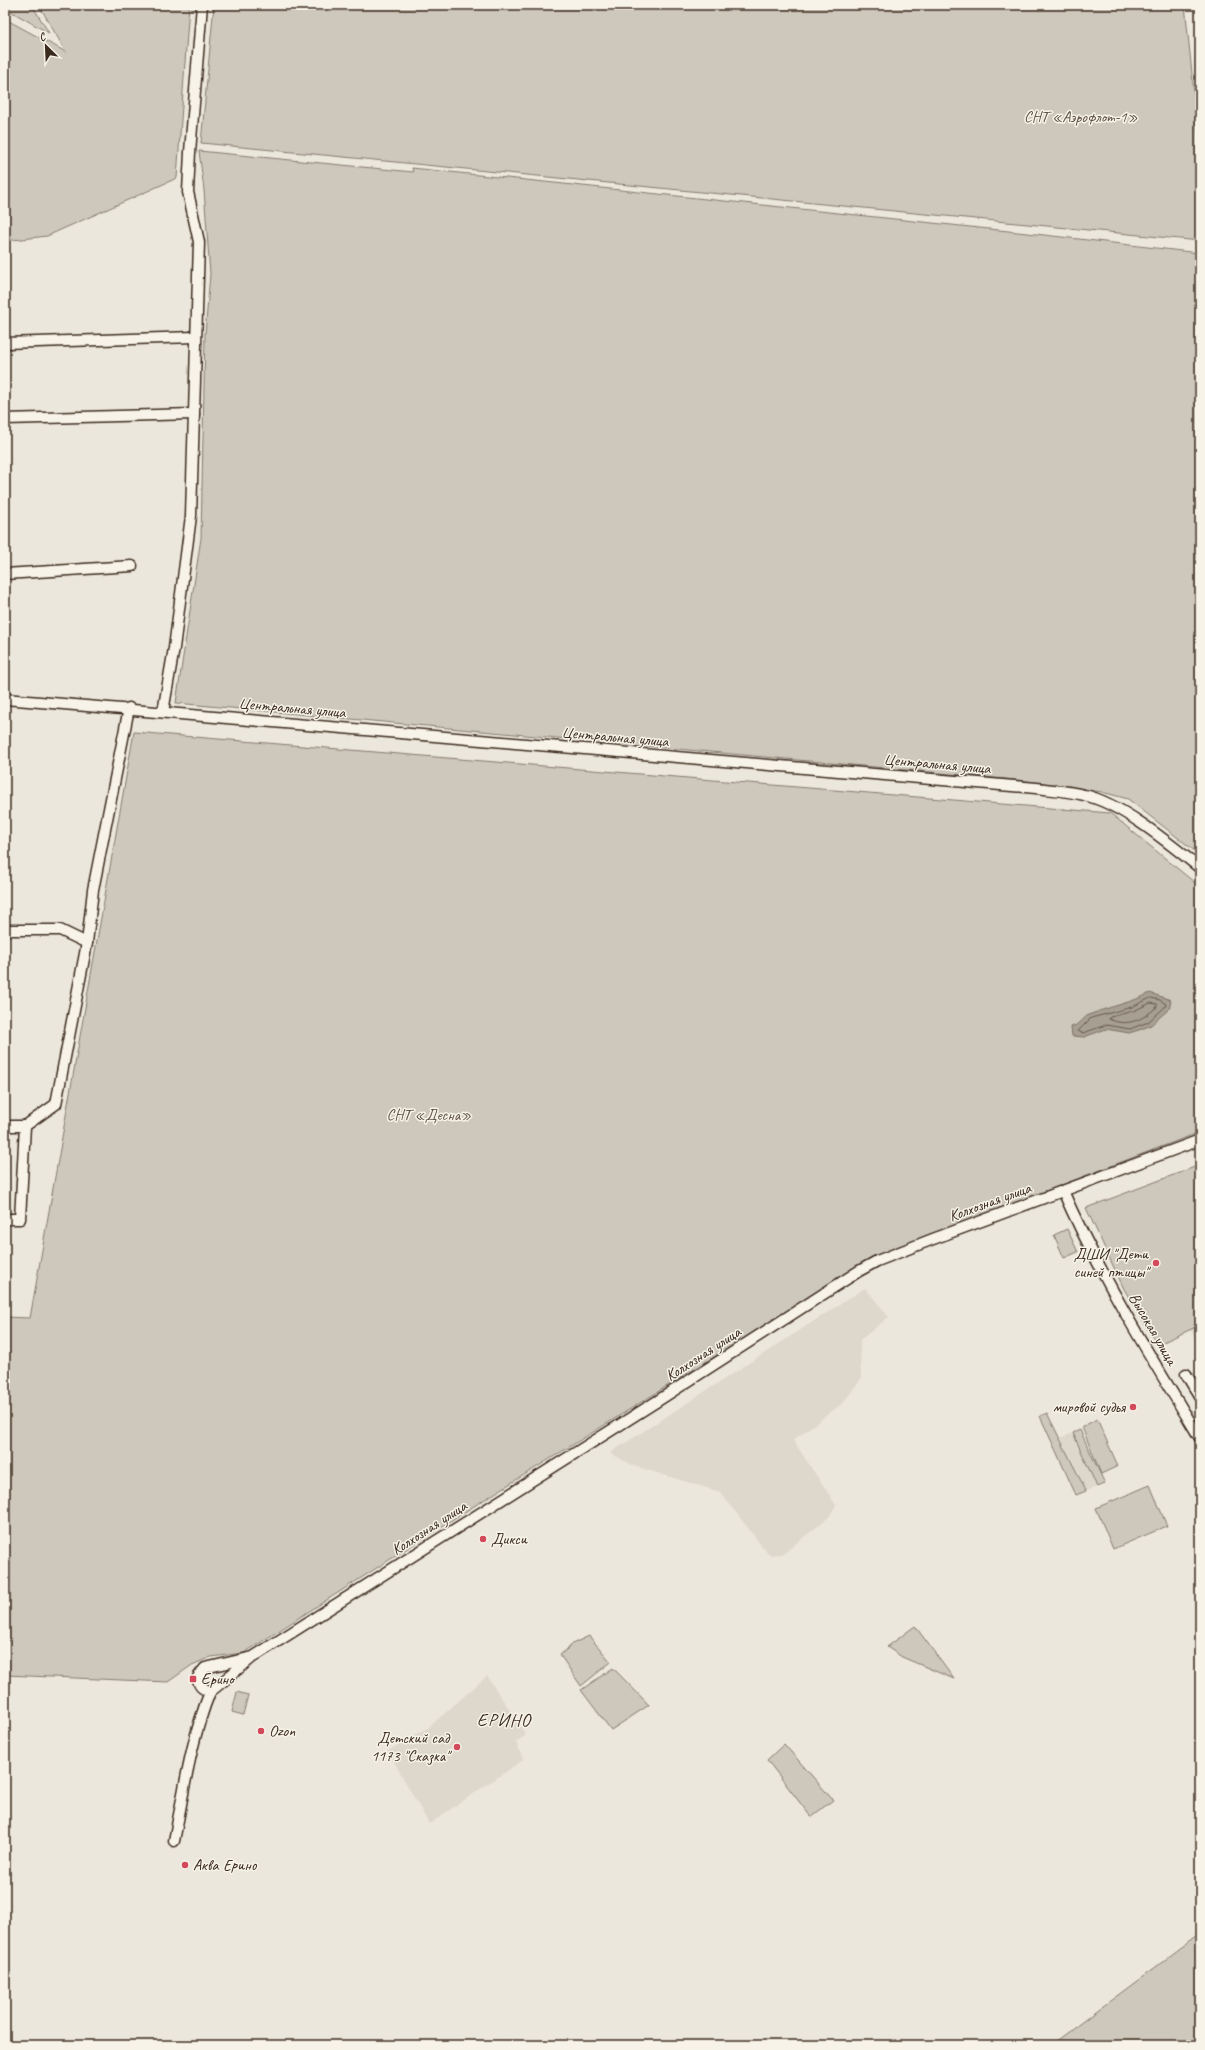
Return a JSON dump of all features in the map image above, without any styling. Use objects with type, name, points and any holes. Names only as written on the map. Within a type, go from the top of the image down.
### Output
[{"type":"street","points":[[163,712],[174,648],[191,516],[195,337],[199,242],[188,192],[202,5]]},
{"type":"street","points":[[5,342],[195,337]]},
{"type":"street","points":[[5,419],[194,414]]},
{"type":"street","points":[[5,574],[132,566]]},
{"type":"street","name":"Центральная улица","points":[[5,699],[129,708],[1028,788],[1085,795],[1110,804],[1171,845],[1200,868]]},
{"type":"street","points":[[5,1126],[25,1126],[56,1104],[87,943],[93,890],[129,708]]},
{"type":"street","points":[[5,930],[60,930],[87,943]]},
{"type":"street","points":[[5,1219],[20,1220],[25,1126]]},
{"type":"street","name":"Колхозная улица","points":[[253,1657],[204,1668],[199,1673],[199,1683],[203,1689],[210,1691],[253,1657],[659,1400],[859,1271],[877,1261],[1200,1140]]},
{"type":"street","name":"Высокая улица","points":[[1063,1191],[1083,1234],[1114,1291],[1200,1438]]},
{"type":"street","points":[[1186,1374],[1200,1397]]},
{"type":"street","points":[[174,1841],[194,1744],[203,1708],[210,1691]]},
{"type":"shaded area","points":[[865,1288],[889,1317],[860,1340],[861,1379],[843,1403],[793,1440],[836,1505],[829,1517],[783,1554],[769,1555],[720,1492],[634,1466],[610,1453]]},
{"type":"shaded area","points":[[1200,1325],[1200,1348],[1190,1329]]},
{"type":"shaded area","points":[[1047,1413],[1060,1438],[1080,1430],[1105,1484],[1076,1495],[1040,1416]]},
{"type":"shaded area","name":"Детский сад 1173 \"Сказка\"","points":[[487,1676],[526,1735],[516,1742],[523,1760],[429,1824],[388,1751],[429,1727]]},
{"type":"green space","points":[[5,5],[32,5],[49,33],[5,8]]},
{"type":"green space","points":[[39,5],[189,5],[177,178],[47,236],[5,241],[5,19],[66,52]]},
{"type":"green space","name":"СНТ «Аэрофлот-1»","points":[[214,5],[1185,5],[1200,152],[1200,241],[201,143]]},
{"type":"green space","points":[[199,151],[413,172],[412,168],[1027,233],[1199,253],[1200,855],[1128,799],[1102,792],[1027,781],[176,703],[201,538],[205,334],[210,274],[204,190]]},
{"type":"green space","name":"СНТ «Десна»","points":[[134,732],[1110,813],[1200,887],[1200,1132],[878,1255],[450,1521],[244,1653],[211,1657],[192,1665],[168,1682],[5,1675],[5,1317],[30,1318]]},
{"type":"green space","name":"ДШИ \"Дети синей птицы\"","points":[[1200,1165],[1200,1325],[1157,1345],[1124,1289],[1086,1208]]},
{"type":"green space","points":[[1067,1229],[1078,1252],[1064,1258],[1054,1235]]},
{"type":"green space","points":[[1047,1413],[1086,1491],[1076,1495],[1040,1416]]},
{"type":"green space","points":[[1097,1419],[1118,1466],[1101,1474],[1082,1427]]},
{"type":"green space","points":[[1080,1430],[1105,1484],[1097,1487],[1073,1433]]},
{"type":"green space","points":[[1150,1485],[1167,1526],[1113,1549],[1096,1508]]},
{"type":"green space","points":[[915,1626],[954,1679],[902,1657],[887,1647]]},
{"type":"green space","points":[[589,1636],[611,1662],[581,1686],[560,1655],[574,1643]]},
{"type":"green space","points":[[613,1668],[649,1705],[611,1730],[581,1690]]},
{"type":"green space","points":[[237,1692],[248,1695],[243,1715],[232,1712]]},
{"type":"green space","points":[[784,1744],[833,1800],[811,1817],[767,1760]]},
{"type":"green space","points":[[1200,1934],[1200,2045],[1051,2045]]},
{"type":"water","points":[[1150,993],[1171,1000],[1169,1009],[1151,1025],[1129,1033],[1106,1029],[1084,1037],[1072,1036],[1071,1027],[1078,1024],[1088,1015]]},
{"type":"place","name":"ДШИ \"Дети синей птицы\"","points":[[1156,1263]]},
{"type":"place","name":"мировой судья","points":[[1133,1407]]},
{"type":"place","name":"Дикси","points":[[483,1539]]},
{"type":"place","name":"Ерино","points":[[193,1679]]},
{"type":"place","name":"Ozon","points":[[261,1731]]},
{"type":"place","name":"Детский сад 1173 \"Сказка\"","points":[[457,1747]]},
{"type":"place","name":"Аква Ерино","points":[[185,1865]]},
{"type":"district","name":"ЕРИНО","points":[[504,1720]]}]
